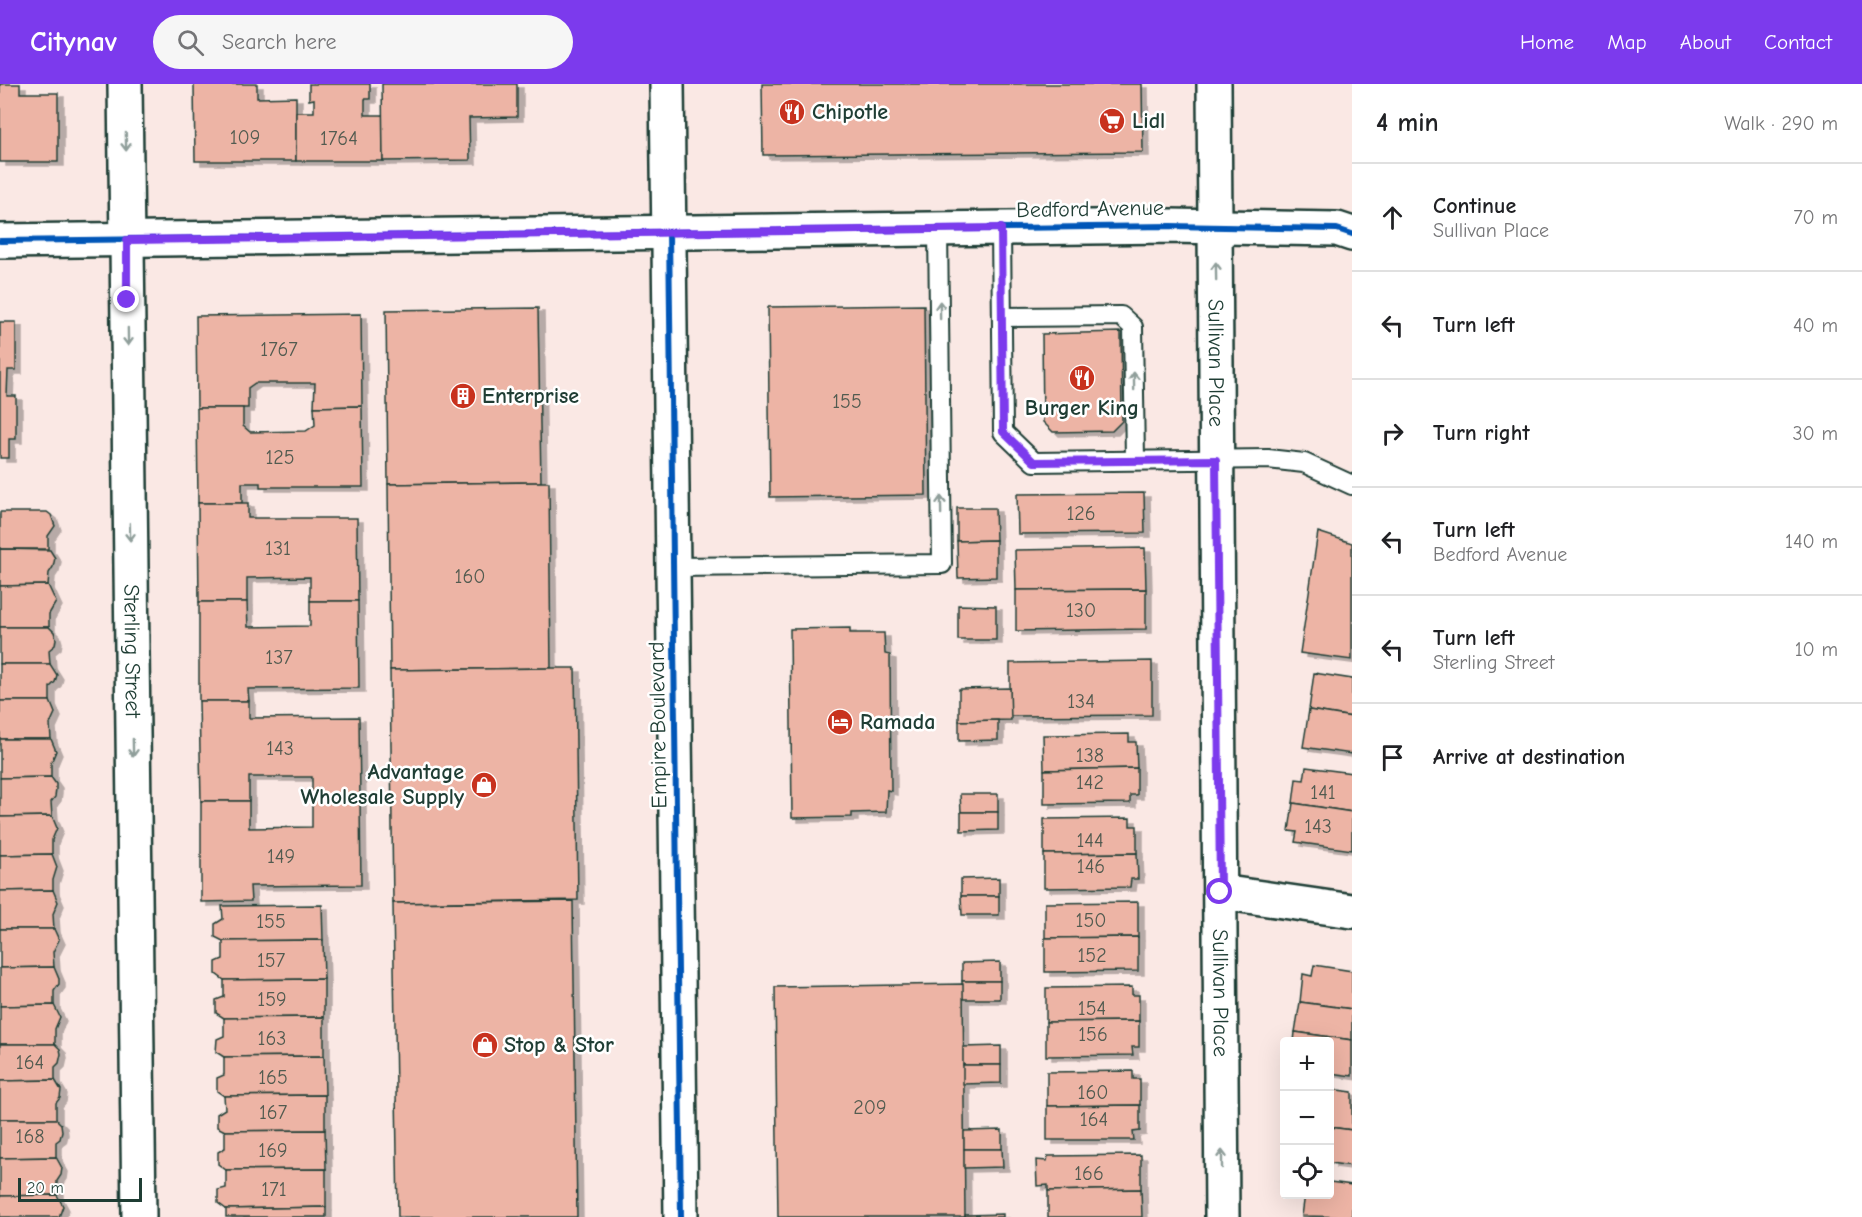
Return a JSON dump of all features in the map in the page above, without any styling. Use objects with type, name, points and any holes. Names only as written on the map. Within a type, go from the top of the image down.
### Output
[{"type":"street","name":"Sterling Street","points":[[125,84],[139,1217]]},
{"type":"street","name":"Empire Boulevard","points":[[667,84],[681,1217]]},
{"type":"street","name":"Sullivan Place","points":[[1214,84],[1222,1217]]},
{"type":"street","name":"Bedford Avenue","points":[[0,241],[1215,226],[1337,229],[1352,234]]},
{"type":"street","points":[[1220,892],[1352,911]]},
{"type":"lane","points":[[1001,228],[1003,432],[1034,462],[1268,459],[1304,463],[1352,486]]},
{"type":"lane","points":[[674,567],[942,564],[938,229]]},
{"type":"lane","points":[[1002,317],[1121,316],[1133,327],[1135,460]]},
{"type":"building","points":[[0,84],[20,84],[20,93],[58,93],[58,162],[0,162]]},
{"type":"building","points":[[194,84],[257,84],[257,98],[296,97],[296,161],[195,161]]},
{"type":"building","points":[[309,84],[370,84],[370,99],[365,99],[365,115],[383,115],[383,161],[296,161],[296,112],[314,112],[314,99],[309,100]]},
{"type":"building","points":[[382,84],[517,84],[517,117],[469,118],[470,160],[383,161]]},
{"type":"building","points":[[762,84],[1142,84],[1143,152],[763,155]]},
{"type":"building","points":[[924,305],[926,495],[770,497],[768,307]]},
{"type":"building","name":"Enterprise","points":[[538,308],[541,482],[388,484],[386,310]]},
{"type":"building","points":[[361,314],[362,406],[314,407],[315,383],[255,383],[248,388],[248,408],[197,408],[196,316]]},
{"type":"building","points":[[0,322],[16,322],[16,370],[8,370],[7,396],[16,396],[16,439],[9,439],[9,458],[0,458]]},
{"type":"building","name":"Burger King","points":[[1121,332],[1122,421],[1112,431],[1053,432],[1043,422],[1042,334]]},
{"type":"building","points":[[362,406],[363,487],[260,487],[260,483],[242,483],[242,503],[198,503],[197,408],[243,408],[243,426],[250,432],[306,431],[315,425],[314,407]]},
{"type":"building","points":[[549,482],[551,668],[390,670],[388,484]]},
{"type":"building","points":[[1144,493],[1145,533],[1018,534],[1017,494]]},
{"type":"building","points":[[198,503],[248,503],[248,518],[357,518],[358,601],[310,601],[310,577],[247,578],[247,602],[199,602]]},
{"type":"building","points":[[957,508],[995,508],[996,540],[957,541]]},
{"type":"building","points":[[0,512],[47,512],[51,515],[55,526],[48,536],[48,549],[0,549]]},
{"type":"building","points":[[1318,532],[1352,543],[1352,660],[1300,653]]},
{"type":"building","points":[[996,540],[996,577],[958,578],[957,541]]},
{"type":"building","points":[[1145,548],[1146,589],[1016,590],[1015,550]]},
{"type":"building","points":[[0,549],[50,550],[55,558],[49,573],[48,585],[0,586]]},
{"type":"building","points":[[48,585],[56,602],[49,614],[49,627],[0,627],[0,586]]},
{"type":"building","points":[[1146,589],[1146,629],[1016,631],[1016,590]]},
{"type":"building","points":[[310,601],[358,601],[359,688],[248,689],[249,701],[199,701],[199,602],[247,602],[248,627],[310,626]]},
{"type":"building","points":[[958,605],[996,606],[996,640],[958,640]]},
{"type":"building","points":[[0,627],[49,627],[56,639],[55,645],[49,650],[50,664],[0,664]]},
{"type":"building","name":"Ramada","points":[[850,628],[850,633],[884,633],[885,654],[890,655],[891,791],[887,790],[886,812],[852,813],[852,817],[792,818],[790,629]]},
{"type":"building","points":[[1152,661],[1152,715],[1010,716],[1010,663]]},
{"type":"building","points":[[0,664],[50,664],[57,675],[50,687],[50,701],[0,701]]},
{"type":"building","name":"Advantage Wholesale Supply","points":[[575,668],[578,900],[393,903],[390,670]]},
{"type":"building","points":[[1314,673],[1352,679],[1352,717],[1309,710]]},
{"type":"building","points":[[1010,688],[1011,720],[959,721],[959,689]]},
{"type":"building","points":[[0,701],[50,701],[55,713],[50,724],[51,739],[0,739]]},
{"type":"building","points":[[199,701],[249,701],[249,718],[359,717],[360,800],[312,800],[312,777],[249,777],[249,801],[201,801]]},
{"type":"building","points":[[1309,710],[1352,717],[1352,754],[1303,747]]},
{"type":"building","points":[[998,720],[998,740],[959,741],[959,721]]},
{"type":"building","points":[[1129,734],[1129,742],[1136,742],[1137,768],[1044,770],[1043,735]]},
{"type":"building","points":[[0,739],[51,739],[56,751],[51,763],[51,777],[0,778]]},
{"type":"building","points":[[1306,767],[1352,773],[1352,812],[1293,803],[1296,779],[1304,780]]},
{"type":"building","points":[[1137,768],[1137,795],[1130,795],[1130,803],[1044,804],[1044,770]]},
{"type":"building","points":[[51,777],[56,784],[55,797],[51,802],[52,816],[0,817],[0,778]]},
{"type":"building","points":[[960,794],[998,794],[998,812],[961,812]]},
{"type":"building","points":[[312,800],[360,800],[361,885],[250,886],[251,901],[201,902],[201,801],[249,801],[249,828],[312,827]]},
{"type":"building","points":[[1293,803],[1352,812],[1352,850],[1295,842],[1297,832],[1289,831]]},
{"type":"building","points":[[961,812],[998,812],[998,830],[961,831]]},
{"type":"building","points":[[52,816],[57,828],[52,840],[52,854],[0,855],[0,817]]},
{"type":"building","points":[[1130,818],[1130,826],[1137,826],[1137,853],[1044,854],[1044,819]]},
{"type":"building","points":[[1137,853],[1138,879],[1131,879],[1130,887],[1044,888],[1044,854]]},
{"type":"building","points":[[52,854],[57,867],[53,890],[0,891],[0,855]]},
{"type":"building","points":[[999,878],[999,896],[961,896],[961,879]]},
{"type":"building","points":[[53,890],[58,902],[53,914],[54,929],[0,929],[0,891]]},
{"type":"building","points":[[961,896],[999,896],[999,915],[962,915]]},
{"type":"building","name":"Stop & Stor","points":[[573,901],[577,1217],[398,1217],[393,903]]},
{"type":"building","points":[[1138,902],[1138,937],[1045,938],[1045,903]]},
{"type":"building","points":[[322,905],[323,940],[223,941],[215,937],[215,924],[223,919],[222,906]]},
{"type":"building","points":[[0,929],[54,929],[59,940],[53,952],[54,967],[0,968]]},
{"type":"building","points":[[1138,937],[1138,971],[1045,972],[1045,938]]},
{"type":"building","points":[[323,940],[324,979],[224,980],[216,974],[216,962],[223,959],[223,941]]},
{"type":"building","points":[[1000,962],[1000,981],[962,981],[962,963]]},
{"type":"building","points":[[1314,965],[1352,971],[1352,1009],[1300,1002],[1303,974],[1312,976]]},
{"type":"building","points":[[54,967],[59,984],[54,991],[54,1005],[0,1006],[0,968]]},
{"type":"building","points":[[324,979],[324,1017],[224,1018],[216,1013],[216,1000],[224,997],[224,980]]},
{"type":"building","points":[[962,981],[1000,981],[1000,999],[962,999]]},
{"type":"building","points":[[963,984],[965,1217],[778,1217],[775,987]]},
{"type":"building","points":[[1132,987],[1132,995],[1139,995],[1139,1021],[1046,1022],[1046,988]]},
{"type":"building","points":[[1300,1002],[1352,1009],[1352,1040],[1295,1032]]},
{"type":"building","points":[[54,1005],[60,1017],[55,1029],[55,1044],[0,1044],[0,1006]]},
{"type":"building","points":[[324,1017],[324,1056],[224,1057],[216,1052],[217,1039],[224,1036],[224,1018]]},
{"type":"building","points":[[1139,1021],[1139,1047],[1132,1047],[1133,1055],[1046,1056],[1046,1022]]},
{"type":"building","points":[[1295,1032],[1331,1037],[1294,1037]]},
{"type":"building","points":[[1334,1037],[1352,1040],[1352,1076],[1334,1074]]},
{"type":"building","points":[[0,1044],[55,1044],[61,1054],[59,1063],[55,1067],[55,1080],[0,1081]]},
{"type":"building","points":[[1001,1046],[1001,1065],[963,1065],[963,1047]]},
{"type":"building","points":[[324,1056],[325,1095],[224,1096],[217,1091],[217,1078],[224,1075],[224,1057]]},
{"type":"building","points":[[963,1065],[1001,1065],[1001,1083],[963,1084]]},
{"type":"building","points":[[1133,1071],[1133,1079],[1140,1079],[1140,1105],[1047,1106],[1047,1072]]},
{"type":"building","points":[[55,1080],[61,1090],[60,1098],[56,1103],[56,1119],[0,1119],[0,1081]]},
{"type":"building","points":[[1334,1090],[1352,1092],[1352,1130],[1334,1128]]},
{"type":"building","points":[[325,1095],[325,1130],[225,1131],[217,1127],[217,1114],[225,1109],[224,1096]]},
{"type":"building","points":[[1140,1105],[1140,1131],[1133,1132],[1134,1140],[1047,1140],[1047,1106]]},
{"type":"building","points":[[0,1119],[56,1119],[61,1124],[62,1131],[60,1139],[56,1142],[56,1157],[0,1158]]},
{"type":"building","points":[[1334,1128],[1352,1130],[1352,1166],[1334,1164]]},
{"type":"building","points":[[325,1130],[326,1169],[226,1170],[218,1164],[218,1152],[225,1148],[225,1131]]},
{"type":"building","points":[[1002,1130],[1002,1149],[964,1149],[964,1131]]},
{"type":"building","points":[[964,1149],[1002,1149],[1003,1167],[964,1168]]},
{"type":"building","points":[[1141,1155],[1141,1189],[1048,1191],[1048,1185],[1037,1186],[1036,1160],[1047,1161],[1048,1156]]},
{"type":"building","points":[[56,1157],[62,1168],[57,1181],[57,1195],[0,1196],[0,1158]]},
{"type":"building","points":[[326,1169],[326,1207],[226,1209],[218,1203],[218,1190],[226,1188],[226,1170]]},
{"type":"building","points":[[1334,1183],[1352,1185],[1352,1217],[1302,1216],[1304,1199],[1334,1199]]},
{"type":"building","points":[[1141,1189],[1142,1217],[1048,1217],[1048,1191]]},
{"type":"building","points":[[57,1195],[63,1206],[59,1217],[0,1217],[0,1196]]},
{"type":"building","points":[[326,1207],[326,1217],[226,1217],[226,1209]]},
{"type":"building","points":[[1003,1214],[1003,1217],[965,1217],[965,1215]]},
{"type":"cycle path","points":[[0,241],[1170,226],[1337,229],[1352,234]]},
{"type":"cycle path","points":[[669,232],[681,1217]]},
{"type":"place","name":"Chipotle","points":[[792,112]]},
{"type":"place","name":"Lidl","points":[[1112,121]]},
{"type":"place","name":"Burger King","points":[[1082,378]]},
{"type":"place","name":"Enterprise","points":[[463,396]]},
{"type":"place","name":"Ramada","points":[[840,722]]},
{"type":"place","name":"Advantage Wholesale Supply","points":[[484,785]]},
{"type":"place","name":"Stop & Stor","points":[[485,1045]]},
{"type":"route","points":[[127,300],[127,240],[1001,228],[1003,432],[1034,462],[1216,460],[1220,892]]}]
